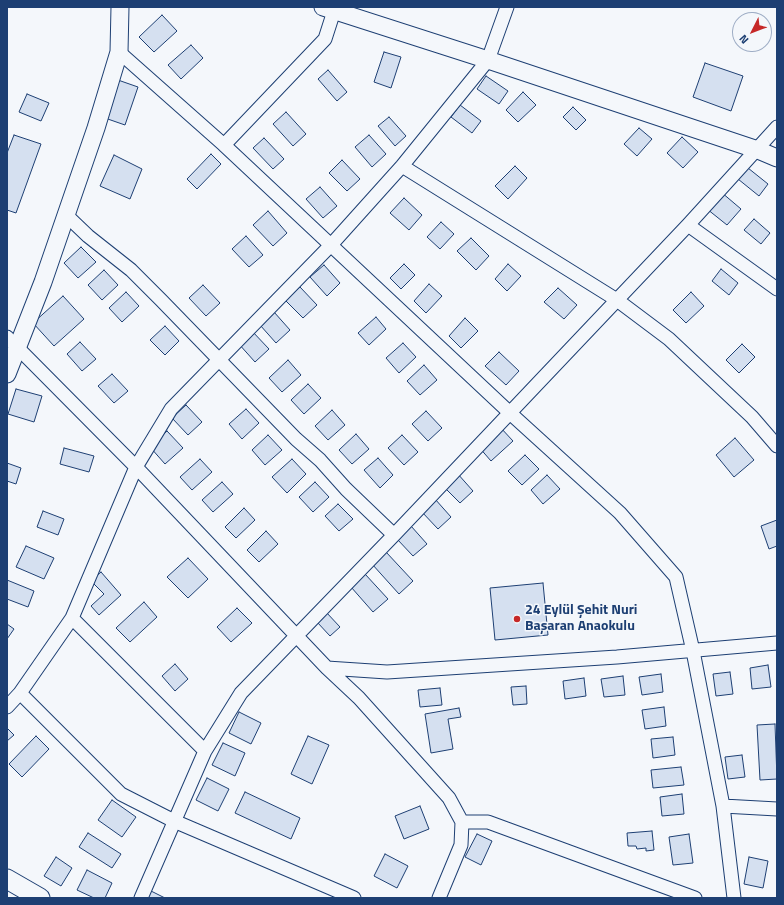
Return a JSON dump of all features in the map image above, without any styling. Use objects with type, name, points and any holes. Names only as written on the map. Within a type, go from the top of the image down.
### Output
[{"type":"main road","points":[[7,879],[40,898]]},
{"type":"street","points":[[7,374],[12,342],[43,282],[65,214],[96,128],[118,52],[120,7]]},
{"type":"street","points":[[7,706],[20,692],[72,618],[136,467],[170,409],[331,245],[402,166],[488,60],[507,7]]},
{"type":"street","points":[[224,145],[325,39],[328,9],[488,60],[758,150],[777,158]]},
{"type":"street","points":[[118,52],[224,145],[510,413],[620,513],[676,577],[694,651],[722,806],[734,898]]},
{"type":"street","points":[[141,898],[205,751],[242,693],[688,225],[758,150],[777,127]]},
{"type":"street","points":[[402,166],[617,300],[669,339],[752,417],[777,446]]},
{"type":"street","points":[[65,214],[88,236],[131,270],[296,439],[320,460],[346,489],[394,535]]},
{"type":"street","points":[[688,225],[777,288]]},
{"type":"street","points":[[12,342],[136,467],[327,668],[359,698],[449,798],[462,822],[461,845],[439,898]]},
{"type":"street","points":[[72,618],[205,751]]},
{"type":"street","points":[[327,668],[388,672],[694,651],[777,643]]},
{"type":"street","points":[[20,692],[121,794],[174,821],[354,898]]},
{"type":"street","points":[[722,806],[777,809]]},
{"type":"street","points":[[462,822],[488,822],[695,898]]},
{"type":"building","points":[[162,15],[177,31],[154,52],[139,37]]},
{"type":"building","points":[[191,45],[203,58],[181,79],[168,65]]},
{"type":"building","points":[[384,52],[401,57],[391,88],[374,82]]},
{"type":"building","points":[[705,63],[743,76],[731,111],[693,97]]},
{"type":"building","points":[[328,70],[347,92],[337,101],[318,79]]},
{"type":"building","points":[[486,76],[508,91],[499,104],[477,89]]},
{"type":"building","points":[[115,79],[138,87],[125,125],[102,117]]},
{"type":"building","points":[[523,92],[536,105],[518,122],[506,110]]},
{"type":"building","points":[[27,94],[49,103],[41,121],[19,112]]},
{"type":"building","points":[[460,105],[481,121],[472,133],[451,117]]},
{"type":"building","points":[[573,107],[586,120],[576,130],[563,117]]},
{"type":"building","points":[[286,112],[306,134],[293,146],[273,124]]},
{"type":"building","points":[[389,117],[406,136],[395,146],[378,126]]},
{"type":"building","points":[[639,128],[652,139],[637,156],[624,144]]},
{"type":"building","points":[[14,135],[41,144],[16,213],[7,210],[7,153]]},
{"type":"building","points":[[369,135],[386,154],[372,167],[355,147]]},
{"type":"building","points":[[682,137],[698,152],[683,168],[667,153]]},
{"type":"building","points":[[264,138],[284,159],[273,169],[253,148]]},
{"type":"building","points":[[211,154],[221,164],[197,189],[187,179]]},
{"type":"building","points":[[114,155],[142,169],[130,199],[100,186]]},
{"type":"building","points":[[342,160],[360,179],[347,191],[329,173]]},
{"type":"building","points":[[515,166],[527,178],[508,199],[495,186]]},
{"type":"building","points":[[748,168],[768,184],[759,196],[738,179]]},
{"type":"building","points":[[320,187],[337,206],[323,218],[306,199]]},
{"type":"building","points":[[721,192],[741,209],[727,225],[707,209]]},
{"type":"building","points":[[404,198],[422,215],[409,230],[390,213]]},
{"type":"building","points":[[268,211],[287,233],[273,246],[253,225]]},
{"type":"building","points":[[754,219],[770,233],[761,244],[744,230]]},
{"type":"building","points":[[441,222],[454,234],[440,249],[427,237]]},
{"type":"building","points":[[246,236],[263,255],[249,267],[232,249]]},
{"type":"building","points":[[471,238],[489,256],[476,270],[457,251]]},
{"type":"building","points":[[81,247],[96,262],[78,278],[64,263]]},
{"type":"building","points":[[404,264],[415,275],[401,289],[390,278]]},
{"type":"building","points":[[508,264],[521,276],[507,291],[495,279]]},
{"type":"building","points":[[324,265],[340,283],[327,296],[310,277]]},
{"type":"building","points":[[721,269],[738,283],[729,295],[712,281]]},
{"type":"building","points":[[104,270],[118,285],[102,300],[88,285]]},
{"type":"building","points":[[429,284],[442,296],[426,313],[414,301]]},
{"type":"building","points":[[203,285],[220,303],[206,316],[189,298]]},
{"type":"building","points":[[300,287],[317,305],[303,318],[285,300]]},
{"type":"building","points":[[558,288],[577,305],[564,319],[544,302]]},
{"type":"building","points":[[126,292],[139,306],[122,322],[109,308]]},
{"type":"building","points":[[691,292],[704,306],[686,323],[673,310]]},
{"type":"building","points":[[63,296],[84,319],[54,346],[33,323]]},
{"type":"building","points":[[274,312],[290,330],[276,343],[260,325]]},
{"type":"building","points":[[376,317],[386,329],[369,345],[358,333]]},
{"type":"building","points":[[465,318],[478,331],[461,348],[449,336]]},
{"type":"building","points":[[165,326],[179,341],[165,355],[150,340]]},
{"type":"building","points":[[251,330],[269,349],[255,362],[238,343]]},
{"type":"building","points":[[80,342],[96,359],[82,371],[67,354]]},
{"type":"building","points":[[403,343],[416,357],[399,373],[386,358]]},
{"type":"building","points":[[742,344],[755,357],[739,373],[726,360]]},
{"type":"building","points":[[499,352],[519,371],[506,385],[485,366]]},
{"type":"building","points":[[288,360],[301,375],[282,392],[269,378]]},
{"type":"building","points":[[424,365],[437,380],[420,395],[407,381]]},
{"type":"building","points":[[112,374],[128,391],[114,403],[98,386]]},
{"type":"building","points":[[308,384],[321,398],[304,414],[291,400]]},
{"type":"building","points":[[16,389],[42,396],[34,422],[8,414]]},
{"type":"building","points":[[186,405],[202,422],[188,435],[172,418]]},
{"type":"building","points":[[246,409],[259,423],[242,439],[229,424]]},
{"type":"building","points":[[332,410],[345,425],[328,440],[315,426]]},
{"type":"building","points":[[426,411],[442,428],[428,441],[412,424]]},
{"type":"building","points":[[500,427],[513,441],[491,461],[478,446]]},
{"type":"building","points":[[167,431],[183,448],[165,464],[150,447]]},
{"type":"building","points":[[356,434],[369,449],[352,464],[339,450]]},
{"type":"building","points":[[268,435],[282,450],[265,465],[252,450]]},
{"type":"building","points":[[402,435],[418,452],[404,465],[388,448]]},
{"type":"building","points":[[735,438],[754,460],[734,477],[716,455]]},
{"type":"building","points":[[64,448],[94,456],[89,472],[60,464]]},
{"type":"building","points":[[525,455],[539,469],[522,485],[508,471]]},
{"type":"building","points":[[378,458],[393,475],[380,488],[364,470]]},
{"type":"building","points":[[200,459],[212,472],[192,490],[180,477]]},
{"type":"building","points":[[292,459],[306,474],[287,493],[272,477]]},
{"type":"building","points":[[7,463],[21,468],[16,484],[7,481]]},
{"type":"building","points":[[457,473],[473,491],[460,503],[443,486]]},
{"type":"building","points":[[547,475],[560,489],[543,504],[531,490]]},
{"type":"building","points":[[222,482],[233,494],[213,512],[202,500]]},
{"type":"building","points":[[315,482],[329,497],[313,512],[299,497]]},
{"type":"building","points":[[435,499],[451,517],[438,529],[421,511]]},
{"type":"building","points":[[338,504],[353,519],[339,531],[325,516]]},
{"type":"building","points":[[244,508],[255,520],[236,538],[225,527]]},
{"type":"building","points":[[43,511],[64,519],[58,535],[37,527]]},
{"type":"building","points":[[777,520],[777,546],[769,549],[761,526]]},
{"type":"building","points":[[411,526],[427,544],[413,556],[397,539]]},
{"type":"building","points":[[266,531],[278,544],[259,562],[247,550]]},
{"type":"building","points":[[26,546],[54,558],[44,579],[16,567]]},
{"type":"building","points":[[386,552],[413,581],[399,594],[372,564]]},
{"type":"building","points":[[188,558],[208,579],[188,598],[167,577]]},
{"type":"building","points":[[101,572],[121,595],[99,615],[91,606],[104,594],[91,581]]},
{"type":"building","points":[[365,574],[388,599],[373,612],[351,587]]},
{"type":"building","points":[[7,580],[34,591],[28,607],[7,599]]},
{"type":"building","points":[[543,583],[548,635],[495,640],[490,588]]},
{"type":"building","points":[[144,602],[157,617],[130,642],[116,628]]},
{"type":"building","points":[[237,608],[252,623],[231,642],[217,627]]},
{"type":"building","points":[[326,612],[340,627],[330,636],[317,622]]},
{"type":"building","points":[[7,624],[14,629],[7,639]]},
{"type":"building","points":[[175,664],[188,679],[175,691],[162,676]]},
{"type":"building","points":[[768,665],[771,687],[752,689],[750,668]]},
{"type":"building","points":[[730,672],[733,694],[716,696],[713,674]]},
{"type":"building","points":[[661,674],[663,692],[642,695],[639,677]]},
{"type":"building","points":[[623,676],[625,695],[604,697],[601,679]]},
{"type":"building","points":[[584,678],[586,696],[565,699],[563,681]]},
{"type":"building","points":[[526,686],[527,704],[513,705],[511,687]]},
{"type":"building","points":[[440,688],[442,705],[420,707],[418,690]]},
{"type":"building","points":[[664,707],[666,726],[645,729],[642,710]]},
{"type":"building","points":[[459,708],[461,717],[448,719],[453,749],[431,753],[425,714]]},
{"type":"building","points":[[239,712],[261,723],[251,744],[229,733]]},
{"type":"building","points":[[775,724],[777,779],[760,780],[757,725]]},
{"type":"building","points":[[7,728],[14,735],[7,741]]},
{"type":"building","points":[[36,736],[49,749],[22,777],[9,764]]},
{"type":"building","points":[[308,736],[329,745],[312,784],[291,774]]},
{"type":"building","points":[[673,737],[675,755],[653,758],[651,739]]},
{"type":"building","points":[[223,743],[245,753],[235,776],[212,765]]},
{"type":"building","points":[[742,755],[745,777],[728,779],[725,757]]},
{"type":"building","points":[[681,767],[684,785],[653,788],[651,770]]},
{"type":"building","points":[[207,778],[229,789],[218,811],[196,800]]},
{"type":"building","points":[[245,792],[300,818],[291,839],[235,813]]},
{"type":"building","points":[[682,794],[684,814],[662,816],[660,797]]},
{"type":"building","points":[[112,800],[136,817],[122,837],[98,820]]},
{"type":"building","points":[[420,806],[429,829],[404,839],[395,816]]},
{"type":"building","points":[[652,831],[654,850],[646,851],[646,848],[637,849],[636,846],[628,846],[627,833]]},
{"type":"building","points":[[88,833],[121,854],[112,868],[79,847]]},
{"type":"building","points":[[477,834],[492,841],[481,865],[465,857]]},
{"type":"building","points":[[689,834],[693,863],[673,865],[669,837]]},
{"type":"building","points":[[385,854],[408,866],[397,888],[374,876]]},
{"type":"building","points":[[56,857],[72,868],[61,886],[44,876]]},
{"type":"building","points":[[749,857],[768,861],[763,888],[744,884]]},
{"type":"building","points":[[87,870],[112,883],[105,898],[94,898],[77,890]]},
{"type":"building","points":[[149,890],[165,898],[145,898]]},
{"type":"place","name":"24 Eylül Şehit Nuri Başaran Anaokulu","points":[[517,619]]}]
